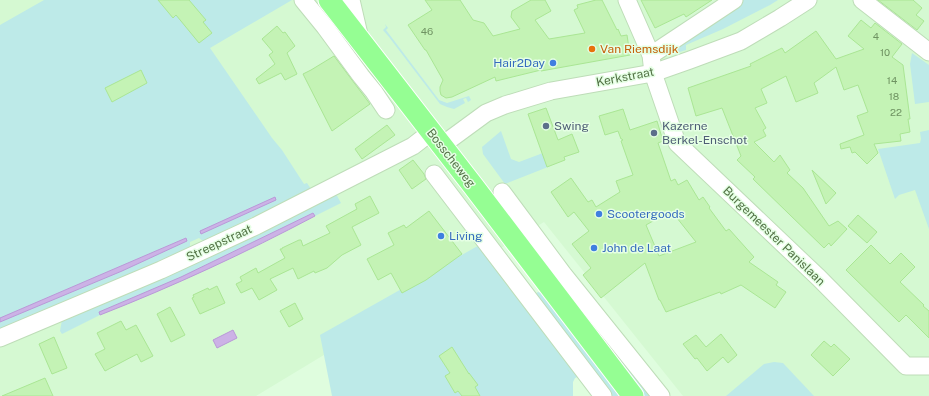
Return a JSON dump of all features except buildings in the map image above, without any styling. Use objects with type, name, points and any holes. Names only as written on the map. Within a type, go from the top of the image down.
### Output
[{"type":"main road","name":"Bosscheweg","points":[[329,0],[436,139],[552,279],[633,396]]},
{"type":"street","points":[[303,0],[325,26],[386,110]]},
{"type":"street","name":"Bosscheweg","points":[[351,0],[360,39]]},
{"type":"street","name":"Burgemeester Panislaan","points":[[627,0],[651,55],[653,73],[677,144],[819,278],[906,366],[929,366]]},
{"type":"street","name":"Kerkstraat","points":[[651,55],[734,0]]},
{"type":"street","name":"Kerkstraat","points":[[436,139],[486,113],[505,105],[551,91],[653,73],[741,41],[808,0]]},
{"type":"street","points":[[862,0],[922,48]]},
{"type":"street","name":"Streepstraat","points":[[0,338],[161,270],[249,229],[413,146],[436,139]]},
{"type":"street","name":"Bosscheweg","points":[[434,174],[603,396]]},
{"type":"street","name":"Bosscheweg","points":[[502,192],[552,279],[661,396]]},
{"type":"street","points":[[524,292],[552,279]]},
{"type":"shaded area","points":[[0,0],[929,0],[929,396],[683,396],[544,222],[256,396],[0,396]]},
{"type":"shaded area","points":[[44,0],[292,0],[210,48],[272,138],[282,150],[304,184],[307,183],[311,189],[203,241],[199,238],[190,242],[190,247],[145,268],[0,329],[0,322],[122,271],[187,241],[186,238],[0,318],[0,25]]},
{"type":"shaded area","points":[[738,0],[778,0],[723,29],[686,45],[686,50],[673,54],[670,46]]},
{"type":"shaded area","points":[[385,24],[388,28],[386,30],[439,100],[447,103],[469,96],[471,100],[468,102],[466,98],[463,99],[465,103],[454,109],[440,104],[383,30],[386,27]]},
{"type":"shaded area","points":[[912,53],[929,65],[929,102],[915,104],[910,64]]},
{"type":"shaded area","points":[[929,130],[929,229],[915,190],[899,195],[895,199],[878,149],[920,143],[920,132]]},
{"type":"shaded area","points":[[501,131],[511,159],[519,162],[543,153],[548,167],[505,184],[483,154],[482,147]]},
{"type":"shaded area","points":[[336,194],[341,203],[315,216],[313,213],[181,277],[99,312],[100,315],[62,334],[60,331],[62,320]]},
{"type":"shaded area","points":[[275,197],[276,200],[201,234],[200,231]]},
{"type":"shaded area","points":[[313,213],[315,216],[236,256],[182,281],[100,315],[99,312],[181,277]]},
{"type":"shaded area","points":[[186,238],[187,241],[122,271],[0,322],[0,318]]},
{"type":"shaded area","points":[[483,243],[580,376],[575,378],[573,382],[573,396],[332,396],[320,335]]},
{"type":"shaded area","points":[[566,290],[655,396],[643,396],[564,292]]},
{"type":"shaded area","points":[[538,292],[543,294],[622,396],[610,396],[534,295]]},
{"type":"shaded area","points":[[233,330],[237,338],[217,348],[213,340]]},
{"type":"shaded area","points":[[774,362],[783,363],[814,396],[726,396],[764,364]]},
{"type":"place","name":"Van Riemsdijk","points":[[592,49]]},
{"type":"place","name":"Hair2Day","points":[[553,63]]},
{"type":"place","name":"Swing","points":[[546,126]]},
{"type":"place","name":"Kazerne Berkel-Enschot","points":[[654,133]]},
{"type":"place","name":"Scootergoods","points":[[599,214]]},
{"type":"place","name":"Living","points":[[441,236]]},
{"type":"place","name":"John de Laat","points":[[594,248]]}]
